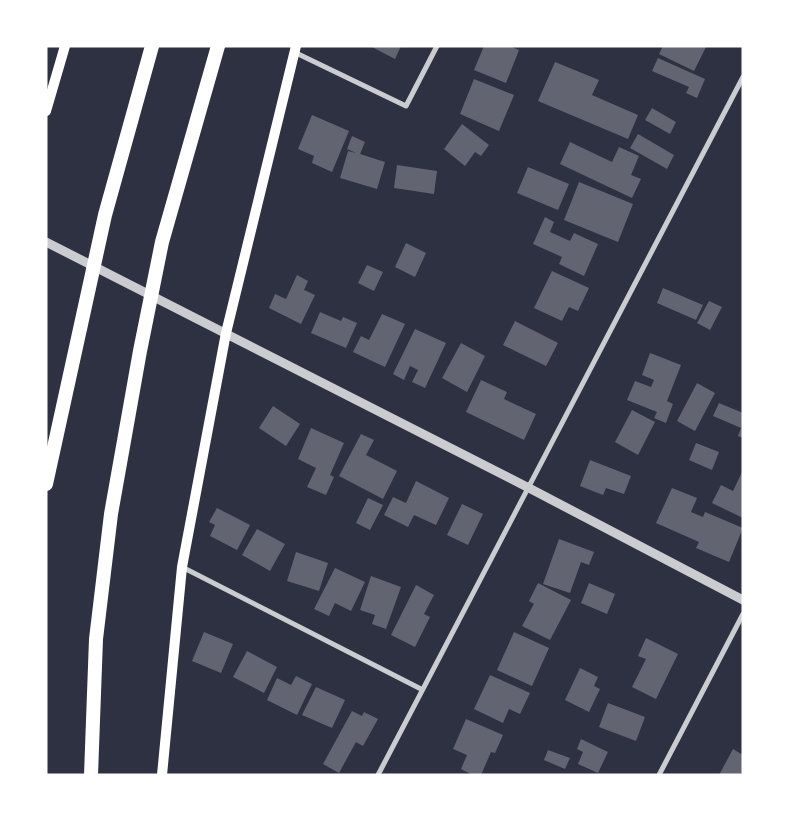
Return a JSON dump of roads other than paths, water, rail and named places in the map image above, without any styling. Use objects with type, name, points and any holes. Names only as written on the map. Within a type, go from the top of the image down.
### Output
[{"type":"highway","points":[[46,484],[105,215],[152,46]]},
{"type":"highway","points":[[91,775],[96,640],[112,514],[140,351],[162,242],[218,46]]},
{"type":"main road","points":[[46,111],[66,46]]},
{"type":"main road","points":[[162,775],[182,567],[226,333],[295,49]]},
{"type":"street","points":[[295,49],[406,106],[437,46]]},
{"type":"street","points":[[378,775],[421,689],[529,488],[743,77]]},
{"type":"street","points":[[46,242],[529,488],[743,600]]},
{"type":"street","points":[[182,567],[421,689]]},
{"type":"street","points":[[659,775],[743,614]]}]
